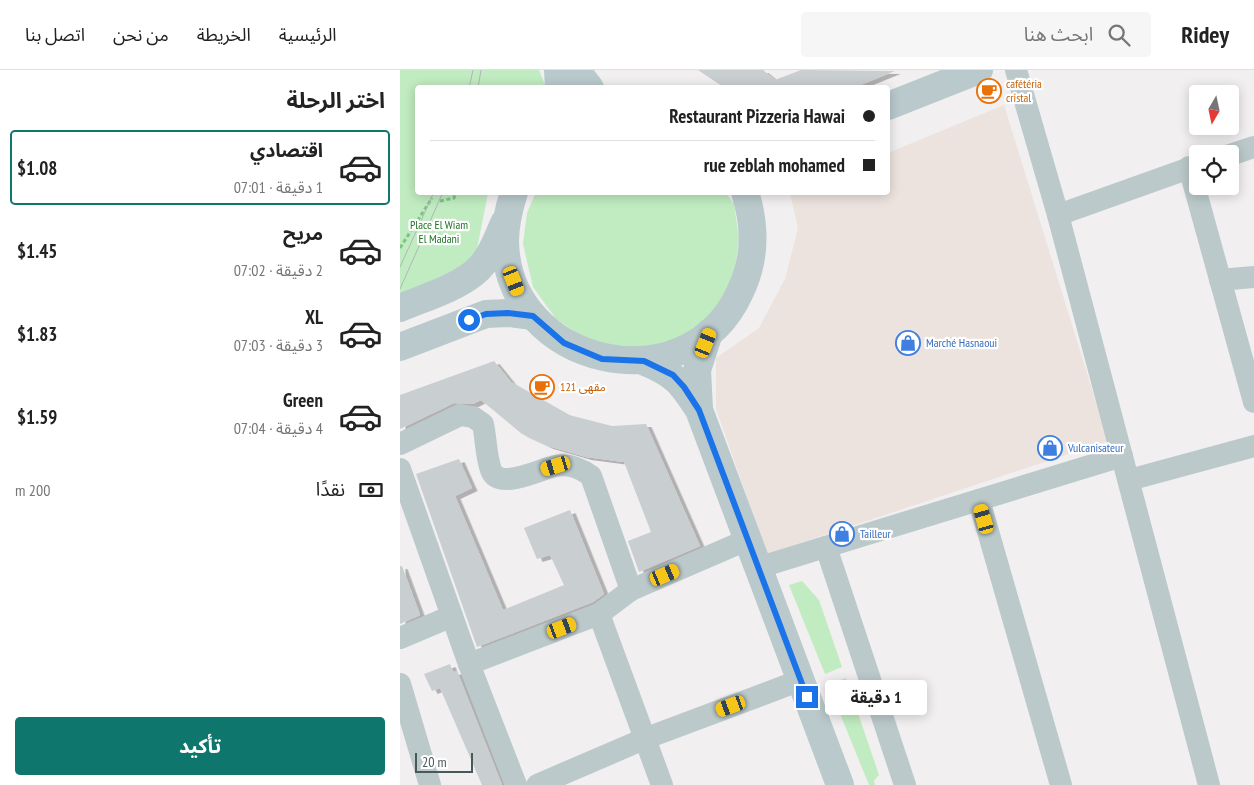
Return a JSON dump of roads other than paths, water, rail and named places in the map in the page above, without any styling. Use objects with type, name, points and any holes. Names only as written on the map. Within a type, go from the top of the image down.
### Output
[{"type":"main road","points":[[558,70],[559,85]]},
{"type":"main road","points":[[576,70],[588,85]]},
{"type":"main road","points":[[890,105],[980,70]]},
{"type":"main road","points":[[747,195],[752,211],[754,235]]},
{"type":"main road","points":[[511,204],[505,242],[509,268],[518,293],[533,316],[564,343],[602,359],[644,361],[658,359],[685,349],[709,333],[734,305],[750,271],[758,195]]},
{"type":"main road","points":[[400,308],[475,273],[489,254],[511,204]]},
{"type":"main road","points":[[400,347],[486,314],[508,313],[533,316]]},
{"type":"main road","points":[[699,410],[697,370],[709,333]]},
{"type":"main road","points":[[644,361],[673,375],[684,387],[699,410],[840,785]]},
{"type":"street","points":[[1016,70],[1058,215],[1209,785]]},
{"type":"street","points":[[1239,152],[1254,147]]},
{"type":"street","points":[[1058,215],[1189,167]]},
{"type":"street","points":[[1200,195],[1220,280],[1254,402]]},
{"type":"street","points":[[1220,280],[1254,277]]},
{"type":"street","points":[[400,444],[460,415],[473,417],[483,424],[491,472],[500,479],[510,479],[556,466],[577,467],[584,471],[591,476],[631,590]]},
{"type":"street","points":[[1129,480],[1254,446]]},
{"type":"street","points":[[760,568],[1122,456]]},
{"type":"street","points":[[400,470],[469,664],[516,785]]},
{"type":"street","points":[[979,500],[1061,785]]},
{"type":"street","points":[[469,664],[599,614],[631,590],[749,539]]},
{"type":"street","points":[[826,547],[904,785]]},
{"type":"street","points":[[599,614],[662,785]]},
{"type":"street","points":[[400,638],[452,616]]},
{"type":"street","points":[[537,785],[644,739],[801,680]]},
{"type":"street","points":[[402,694],[430,785]]},
{"type":"tram line","points":[[470,85],[473,70]]},
{"type":"tram line","points":[[478,85],[481,70]]},
{"type":"tram line","points":[[400,267],[433,195]]},
{"type":"tram line","points":[[400,289],[442,195]]},
{"type":"place","name":"cafétéria cristal","points":[[989,91]]},
{"type":"place","name":"Marché Hasnaoui","points":[[908,343]]},
{"type":"place","name":"مقهى 121","points":[[542,387]]},
{"type":"place","name":"Vulcanisateur","points":[[1050,448]]},
{"type":"place","name":"Tailleur","points":[[842,534]]},
{"type":"park label","name":"Place El Wiam El Madani","points":[[439,232]]}]
